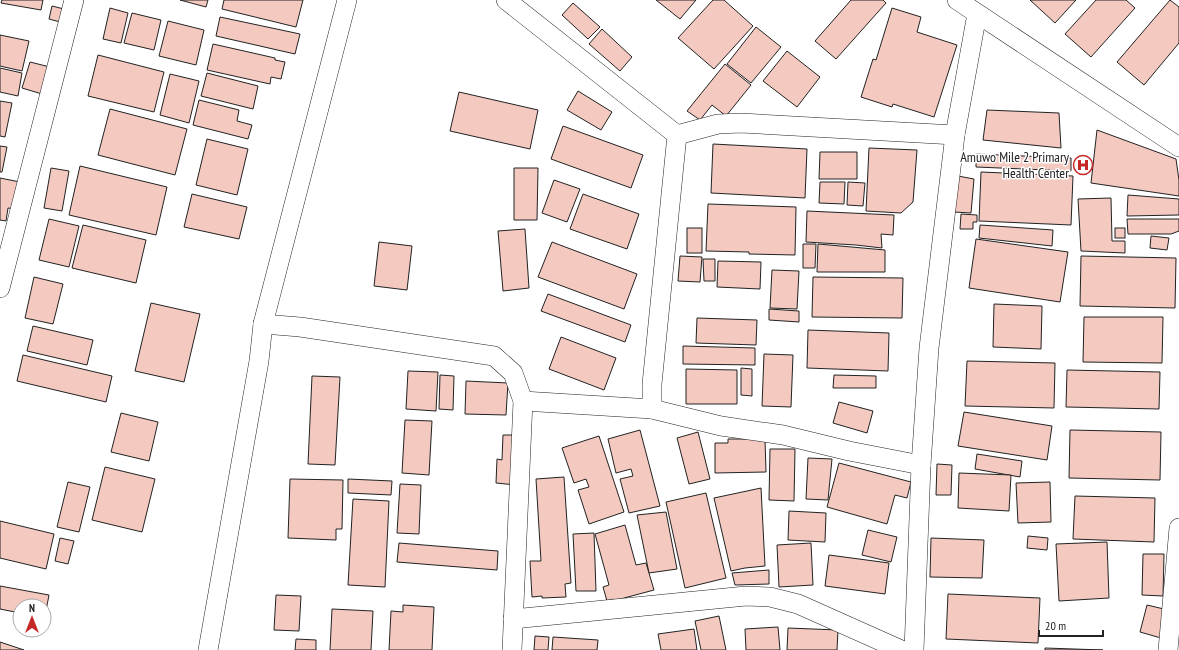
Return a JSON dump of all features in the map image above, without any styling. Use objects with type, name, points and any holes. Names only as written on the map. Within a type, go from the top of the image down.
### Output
[{"type":"street","points":[[0,288],[74,0]]},
{"type":"street","points":[[208,650],[259,361],[263,324],[347,0]]},
{"type":"street","points":[[506,0],[677,135]]},
{"type":"street","points":[[957,0],[1179,147]]},
{"type":"street","points":[[914,650],[921,465],[929,348],[955,135],[977,14]]},
{"type":"street","points":[[677,135],[718,124],[741,123],[955,135]]},
{"type":"street","points":[[652,409],[652,384],[677,135]]},
{"type":"street","points":[[263,324],[300,327],[494,356],[513,373],[523,401],[512,650]]},
{"type":"street","points":[[523,401],[652,409],[720,426],[783,435],[849,451],[921,465]]},
{"type":"street","points":[[1168,650],[1179,528]]},
{"type":"street","points":[[514,619],[746,596],[770,597],[798,604],[900,650]]},
{"type":"building","points":[[2,0],[43,0],[41,10],[1,3]]},
{"type":"building","points":[[180,0],[208,0],[206,7]]},
{"type":"building","points":[[224,0],[303,0],[296,27],[222,9]]},
{"type":"building","points":[[656,0],[696,0],[680,19]]},
{"type":"building","points":[[713,0],[724,0],[753,26],[714,69],[678,38]]},
{"type":"building","points":[[851,0],[883,0],[886,3],[836,59],[815,41]]},
{"type":"building","points":[[1030,0],[1076,0],[1055,23]]},
{"type":"building","points":[[1096,0],[1126,0],[1135,8],[1091,57],[1065,34]]},
{"type":"building","points":[[1170,0],[1179,7],[1179,43],[1144,85],[1117,62]]},
{"type":"building","points":[[573,3],[600,27],[588,39],[562,15]]},
{"type":"building","points":[[52,6],[64,9],[60,22],[49,19]]},
{"type":"building","points":[[110,8],[128,13],[121,43],[103,39]]},
{"type":"building","points":[[892,8],[921,17],[917,32],[957,45],[934,117],[893,104],[892,107],[861,97],[873,59],[876,60]]},
{"type":"building","points":[[132,13],[161,20],[154,50],[124,43]]},
{"type":"building","points":[[220,17],[300,34],[295,54],[216,36]]},
{"type":"building","points":[[168,21],[204,30],[196,65],[159,56]]},
{"type":"building","points":[[756,27],[781,47],[751,83],[727,64]]},
{"type":"building","points":[[602,29],[632,57],[620,71],[589,44]]},
{"type":"building","points":[[0,35],[29,41],[22,71],[0,66]]},
{"type":"building","points":[[213,44],[275,58],[275,60],[285,62],[281,79],[271,77],[270,84],[207,70]]},
{"type":"building","points":[[787,51],[820,77],[797,107],[763,81]]},
{"type":"building","points":[[98,55],[164,72],[154,112],[88,96]]},
{"type":"building","points":[[30,62],[50,67],[42,94],[22,88]]},
{"type":"building","points":[[725,64],[751,85],[726,116],[712,105],[700,120],[687,111]]},
{"type":"building","points":[[0,68],[22,73],[18,96],[0,92]]},
{"type":"building","points":[[207,73],[258,86],[253,109],[201,96]]},
{"type":"building","points":[[170,74],[199,81],[189,123],[160,115]]},
{"type":"building","points":[[578,91],[612,112],[601,130],[567,110]]},
{"type":"building","points":[[459,92],[538,110],[530,149],[450,131]]},
{"type":"building","points":[[199,100],[239,110],[237,121],[252,125],[248,139],[193,125]]},
{"type":"building","points":[[0,101],[12,103],[5,137],[0,136]]},
{"type":"building","points":[[110,109],[187,129],[175,175],[98,155]]},
{"type":"building","points":[[987,110],[1059,113],[1061,148],[983,140]]},
{"type":"building","points":[[563,126],[643,155],[631,188],[551,159]]},
{"type":"building","points":[[1097,130],[1176,159],[1179,180],[1179,196],[1091,183]]},
{"type":"building","points":[[207,139],[248,149],[237,195],[196,185]]},
{"type":"building","points":[[713,144],[807,149],[805,198],[711,193]]},
{"type":"building","points":[[0,146],[7,147],[2,172],[0,172]]},
{"type":"building","points":[[869,148],[917,150],[913,202],[901,213],[866,211]]},
{"type":"building","points":[[820,152],[857,152],[857,179],[819,179]]},
{"type":"building","points":[[976,154],[1071,158],[1071,171],[976,167]]},
{"type":"building","points":[[80,166],[167,187],[156,235],[69,215]]},
{"type":"building","points":[[51,168],[69,171],[62,211],[44,208]]},
{"type":"building","points":[[514,168],[538,168],[537,220],[514,220]]},
{"type":"building","points":[[981,172],[1073,176],[1071,225],[979,221]]},
{"type":"building","points":[[958,176],[974,179],[971,213],[954,212]]},
{"type":"building","points":[[0,178],[20,182],[15,209],[8,208],[6,221],[0,220]]},
{"type":"building","points":[[554,180],[580,189],[567,222],[542,213]]},
{"type":"building","points":[[820,182],[845,182],[844,204],[819,203]]},
{"type":"building","points":[[848,182],[865,183],[863,206],[847,205]]},
{"type":"building","points":[[192,194],[247,207],[239,239],[184,227]]},
{"type":"building","points":[[583,194],[639,214],[627,249],[570,229]]},
{"type":"building","points":[[1128,195],[1179,199],[1179,215],[1127,216]]},
{"type":"building","points":[[1111,198],[1112,241],[1125,241],[1125,253],[1081,251],[1078,199]]},
{"type":"building","points":[[708,204],[796,207],[795,255],[706,251]]},
{"type":"building","points":[[807,211],[894,215],[893,235],[881,234],[882,248],[806,242]]},
{"type":"building","points":[[961,214],[977,215],[977,222],[973,222],[973,229],[960,229]]},
{"type":"building","points":[[49,219],[79,226],[69,267],[39,260]]},
{"type":"building","points":[[1127,219],[1179,219],[1179,231],[1171,234],[1128,234]]},
{"type":"building","points":[[83,225],[146,240],[136,283],[72,268]]},
{"type":"building","points":[[980,225],[1053,230],[1052,246],[979,238]]},
{"type":"building","points":[[687,228],[702,228],[702,253],[687,253]]},
{"type":"building","points":[[1115,228],[1125,228],[1125,238],[1115,238]]},
{"type":"building","points":[[525,229],[529,288],[503,291],[498,231]]},
{"type":"building","points":[[1151,236],[1169,238],[1167,250],[1150,248]]},
{"type":"building","points":[[976,239],[1068,252],[1060,302],[969,288]]},
{"type":"building","points":[[379,242],[412,246],[407,290],[374,286]]},
{"type":"building","points":[[552,242],[637,274],[624,309],[538,277]]},
{"type":"building","points":[[803,244],[816,244],[815,268],[803,268]]},
{"type":"building","points":[[818,244],[885,250],[885,272],[817,272]]},
{"type":"building","points":[[680,256],[702,257],[700,282],[678,281]]},
{"type":"building","points":[[1081,256],[1176,258],[1175,308],[1080,306]]},
{"type":"building","points":[[703,259],[715,259],[715,281],[704,281]]},
{"type":"building","points":[[718,261],[761,262],[760,289],[717,287]]},
{"type":"building","points":[[772,270],[799,271],[797,309],[770,308]]},
{"type":"building","points":[[34,277],[63,284],[53,324],[25,318]]},
{"type":"building","points":[[813,277],[903,278],[902,318],[812,317]]},
{"type":"building","points":[[548,294],[631,325],[625,342],[541,311]]},
{"type":"building","points":[[151,303],[200,314],[184,382],[135,371]]},
{"type":"building","points":[[994,304],[1042,306],[1041,349],[993,347]]},
{"type":"building","points":[[769,309],[799,311],[799,322],[769,320]]},
{"type":"building","points":[[1084,317],[1163,317],[1162,363],[1083,362]]},
{"type":"building","points":[[697,318],[757,320],[756,345],[696,343]]},
{"type":"building","points":[[33,326],[93,340],[87,365],[27,351]]},
{"type":"building","points":[[808,330],[889,333],[888,371],[807,368]]},
{"type":"building","points":[[561,337],[616,358],[604,390],[549,369]]},
{"type":"building","points":[[683,346],[755,348],[755,365],[683,364]]},
{"type":"building","points":[[764,354],[793,355],[791,407],[762,406]]},
{"type":"building","points":[[23,355],[112,376],[106,402],[17,381]]},
{"type":"building","points":[[967,361],[1055,363],[1054,408],[965,406]]},
{"type":"building","points":[[741,368],[752,369],[752,396],[741,395]]},
{"type":"building","points":[[686,369],[737,370],[737,404],[686,404]]},
{"type":"building","points":[[1067,370],[1160,372],[1159,409],[1066,407]]},
{"type":"building","points":[[408,371],[438,372],[436,411],[406,409]]},
{"type":"building","points":[[440,375],[454,376],[453,410],[439,409]]},
{"type":"building","points":[[834,375],[876,376],[876,388],[833,388]]},
{"type":"building","points":[[312,376],[340,377],[335,465],[308,464]]},
{"type":"building","points":[[466,381],[508,383],[506,415],[465,414]]},
{"type":"building","points":[[839,402],[873,411],[867,433],[833,423]]},
{"type":"building","points":[[964,412],[1052,426],[1047,460],[958,446]]},
{"type":"building","points":[[121,413],[158,422],[149,461],[111,452]]},
{"type":"building","points":[[405,420],[432,421],[429,475],[402,473]]},
{"type":"building","points":[[640,430],[660,506],[629,513],[620,479],[633,476],[631,469],[616,473],[608,439]]},
{"type":"building","points":[[1070,430],[1161,432],[1160,480],[1069,478]]},
{"type":"building","points":[[698,432],[710,479],[689,484],[677,438]]},
{"type":"building","points":[[503,435],[518,435],[516,485],[496,483],[497,459],[502,460]]},
{"type":"building","points":[[599,436],[624,512],[589,524],[578,490],[589,487],[586,479],[574,483],[562,448]]},
{"type":"building","points":[[728,439],[765,439],[766,472],[715,473],[715,443],[728,443]]},
{"type":"building","points":[[770,449],[795,449],[794,501],[769,500]]},
{"type":"building","points":[[977,454],[1022,461],[1020,477],[975,469]]},
{"type":"building","points":[[808,458],[832,459],[828,500],[806,499]]},
{"type":"building","points":[[839,463],[911,482],[907,498],[895,495],[887,524],[827,507]]},
{"type":"building","points":[[937,464],[952,465],[951,495],[936,495]]},
{"type":"building","points":[[105,467],[155,479],[142,532],[92,520]]},
{"type":"building","points":[[959,473],[1011,475],[1009,511],[958,508]]},
{"type":"building","points":[[564,477],[571,583],[565,584],[566,597],[532,597],[530,561],[541,561],[536,479]]},
{"type":"building","points":[[290,479],[343,480],[342,529],[336,529],[336,540],[288,538]]},
{"type":"building","points":[[348,479],[392,481],[391,495],[348,493]]},
{"type":"building","points":[[68,482],[90,487],[79,532],[57,527]]},
{"type":"building","points":[[1050,482],[1051,522],[1018,523],[1016,483]]},
{"type":"building","points":[[400,484],[421,485],[419,534],[397,533]]},
{"type":"building","points":[[761,488],[765,566],[731,571],[714,498]]},
{"type":"building","points":[[706,493],[726,578],[685,588],[666,502]]},
{"type":"building","points":[[1075,496],[1155,498],[1154,542],[1073,539]]},
{"type":"building","points":[[353,499],[389,501],[385,587],[348,585]]},
{"type":"building","points":[[789,511],[826,513],[825,542],[788,540]]},
{"type":"building","points":[[666,512],[677,569],[649,573],[637,515]]},
{"type":"building","points":[[0,521],[54,534],[46,569],[0,558]]},
{"type":"building","points":[[625,525],[636,565],[646,563],[654,590],[613,601],[613,599],[607,601],[603,587],[609,585],[595,534]]},
{"type":"building","points":[[868,530],[897,537],[891,562],[862,555]]},
{"type":"building","points":[[594,533],[596,591],[576,591],[573,534]]},
{"type":"building","points":[[1028,536],[1048,538],[1047,550],[1027,548]]},
{"type":"building","points":[[60,538],[74,541],[68,564],[55,561]]},
{"type":"building","points":[[931,538],[984,540],[982,578],[930,577]]},
{"type":"building","points":[[1107,542],[1109,598],[1059,601],[1056,544]]},
{"type":"building","points":[[399,543],[498,551],[497,570],[397,562]]},
{"type":"building","points":[[811,543],[813,585],[779,587],[777,545]]},
{"type":"building","points":[[1143,554],[1164,554],[1163,596],[1142,595]]},
{"type":"building","points":[[829,555],[889,563],[885,594],[825,586]]},
{"type":"building","points":[[769,570],[769,584],[735,585],[732,573]]},
{"type":"building","points":[[0,586],[49,595],[48,598],[12,598],[12,611],[0,609]]},
{"type":"building","points":[[948,594],[1040,598],[1038,643],[946,639]]},
{"type":"building","points":[[276,595],[301,596],[299,631],[274,630]]},
{"type":"building","points":[[403,605],[434,607],[432,650],[389,650],[391,611],[403,612]]},
{"type":"building","points":[[1147,605],[1168,610],[1161,638],[1140,632]]},
{"type":"building","points":[[332,609],[373,611],[371,650],[330,650]]},
{"type":"building","points":[[719,616],[726,650],[701,650],[695,621]]},
{"type":"building","points":[[778,627],[780,650],[746,650],[745,629]]},
{"type":"building","points":[[788,628],[838,630],[837,650],[787,650]]},
{"type":"building","points":[[694,629],[697,650],[661,650],[658,634]]},
{"type":"building","points":[[535,636],[549,637],[548,650],[534,650]]},
{"type":"building","points":[[553,637],[598,640],[597,650],[552,650]]},
{"type":"building","points":[[296,639],[316,640],[316,650],[295,650]]},
{"type":"building","points":[[0,642],[24,650],[0,650]]},
{"type":"building","points":[[1045,648],[1103,650],[1045,650]]},
{"type":"place","name":"Amuwo Mile 2 Primary Health Center","points":[[1083,165]]}]
